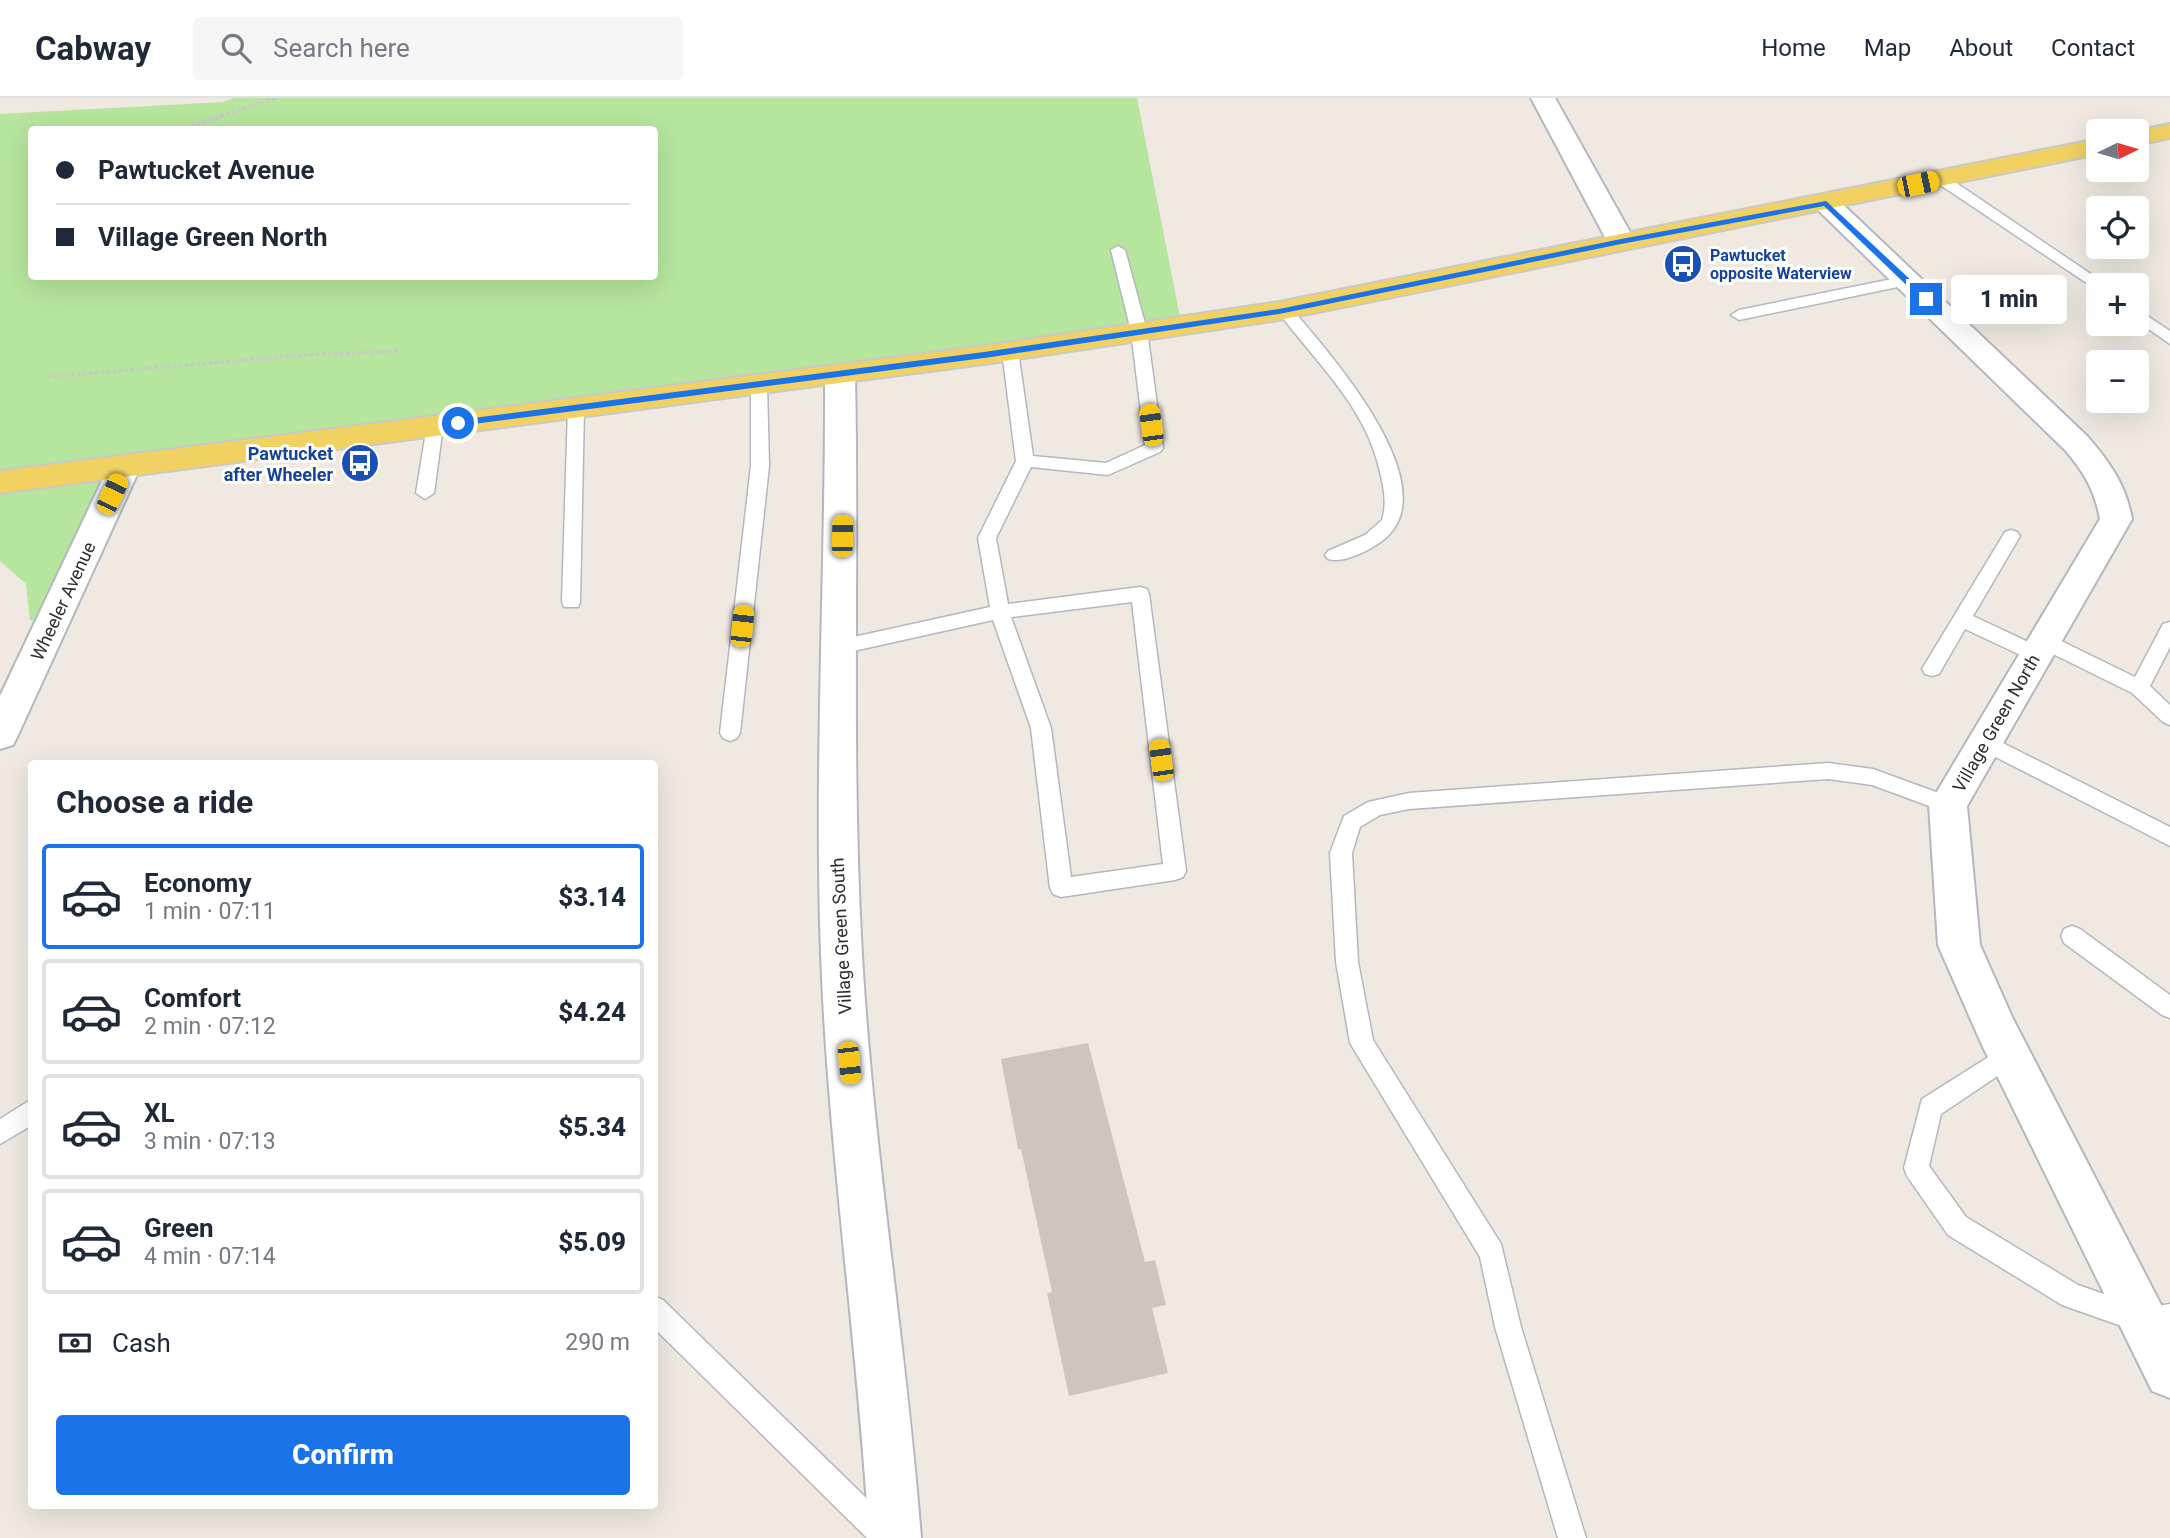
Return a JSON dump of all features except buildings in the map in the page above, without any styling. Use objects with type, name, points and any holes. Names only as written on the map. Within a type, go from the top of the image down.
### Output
[{"type":"main road","points":[[2149,135],[2170,131]]},
{"type":"main road","points":[[0,482],[840,374],[1285,310],[2086,149]]},
{"type":"street","points":[[1543,98],[1621,242]]},
{"type":"street","name":"Village Green North","points":[[1826,203],[2076,443],[2098,468],[2112,494],[2116,519],[1948,805],[1959,945],[2009,1055],[2157,1319],[2170,1373]]},
{"type":"street","name":"Village Green South","points":[[840,374],[843,508],[836,823],[846,1037],[891,1458],[895,1538]]},
{"type":"street","name":"Wheeler Avenue","points":[[0,735],[125,466]]},
{"type":"lane","points":[[1941,179],[2086,276]]},
{"type":"lane","points":[[1025,461],[1108,469],[1154,447],[1139,331],[1118,250]]},
{"type":"lane","points":[[1739,315],[1907,281]]},
{"type":"lane","points":[[1285,310],[1345,384],[1373,427],[1389,464],[1394,499],[1390,521],[1370,542],[1334,555]]},
{"type":"lane","points":[[2149,323],[2170,339]]},
{"type":"lane","points":[[840,647],[1000,612],[1140,594],[1175,871],[1061,888],[1041,728],[1000,612],[987,538],[1025,461],[1010,351]]},
{"type":"lane","points":[[730,733],[760,466],[759,384]]},
{"type":"lane","points":[[572,602],[576,408]]},
{"type":"lane","points":[[425,494],[435,426]]},
{"type":"lane","points":[[1932,669],[2011,536]]},
{"type":"lane","points":[[1961,620],[2040,647],[2139,688],[2170,717]]},
{"type":"lane","points":[[2139,688],[2170,629]]},
{"type":"lane","points":[[1985,742],[2170,837]]},
{"type":"lane","points":[[1573,1538],[1508,1327],[1492,1253],[1362,1043],[1347,962],[1342,867],[1342,853],[1352,822],[1375,808],[1409,801],[1828,771],[1873,778],[1948,805]]},
{"type":"lane","points":[[2072,936],[2170,1008]]},
{"type":"lane","points":[[2009,1055],[1931,1107],[1916,1168],[1956,1226],[2071,1296],[2157,1319]]},
{"type":"lane","points":[[0,1133],[28,1113]]},
{"type":"lane","points":[[658,1313],[887,1538]]},
{"type":"path","points":[[192,126],[275,98]]},
{"type":"path","points":[[47,377],[305,355],[397,351]]},
{"type":"green space","points":[[233,98],[1137,98],[1182,327],[134,464],[40,621],[30,620],[26,584],[0,561],[0,114],[223,102]]},
{"type":"place","name":"Pawtucket opposite Waterview","points":[[1683,264]]},
{"type":"place","name":"Pawtucket after Wheeler","points":[[360,463]]},
{"type":"route","points":[[458,423],[984,355],[1172,325],[1279,312],[1826,203],[1926,299]]}]
